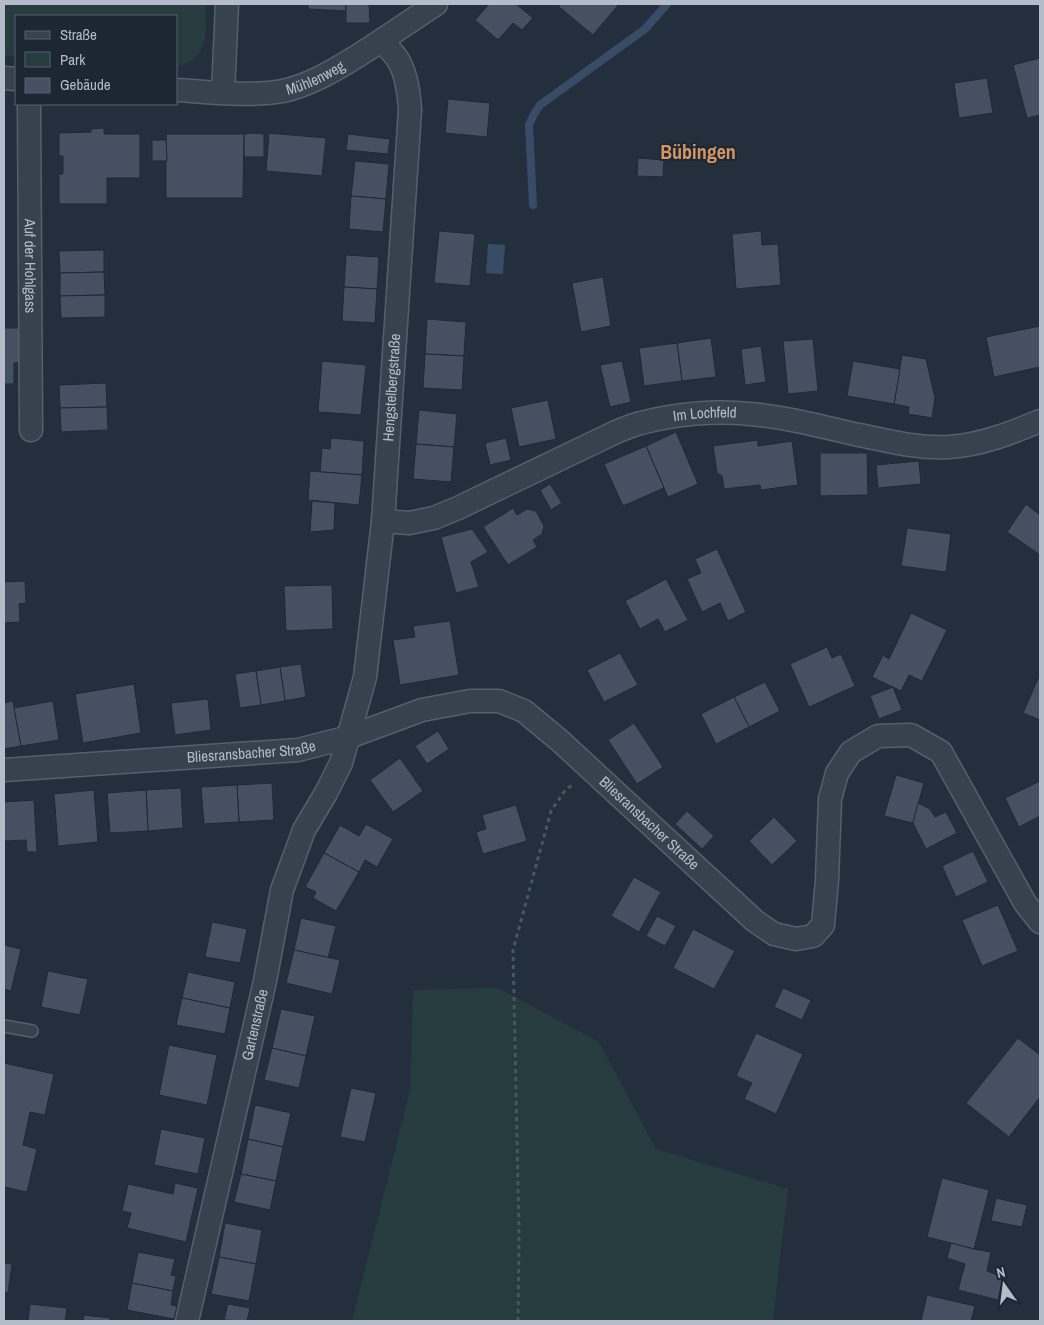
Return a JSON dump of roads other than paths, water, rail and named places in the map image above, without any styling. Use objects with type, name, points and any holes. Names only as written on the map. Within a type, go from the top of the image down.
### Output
[{"type":"street","points":[[223,93],[227,4]]},
{"type":"street","name":"Mühlenweg","points":[[178,90],[258,94],[305,84],[328,75],[436,4]]},
{"type":"street","name":"Hengstelbergstraße","points":[[349,738],[365,677],[383,521],[410,110],[407,84],[398,60],[382,41]]},
{"type":"street","name":"Auf der Hohlgass","points":[[29,105],[30,430]]},
{"type":"street","name":"Im Lochfeld","points":[[383,521],[409,523],[434,518],[616,432],[639,423],[689,414],[750,414],[780,418],[924,448],[981,443],[1040,421]]},
{"type":"street","name":"Bliesransbacher Straße","points":[[4,770],[298,750],[349,738],[422,710],[470,701],[499,701],[524,711],[595,772],[755,921],[774,934],[796,939],[813,936],[823,925],[830,799],[837,772],[851,752],[878,736],[911,735],[941,752],[1025,903],[1040,922]]},
{"type":"street","name":"Gartenstraße","points":[[187,1321],[263,991],[282,890],[304,830],[341,763],[349,738]]},
{"type":"lane","points":[[4,1026],[32,1031]]},
{"type":"water","points":[[488,244],[505,245],[503,274],[486,273]]},
{"type":"waterway","points":[[533,205],[529,125],[534,114],[540,105],[645,29],[667,4]]},
{"type":"district","name":"Bübingen","points":[[698,152]]}]
